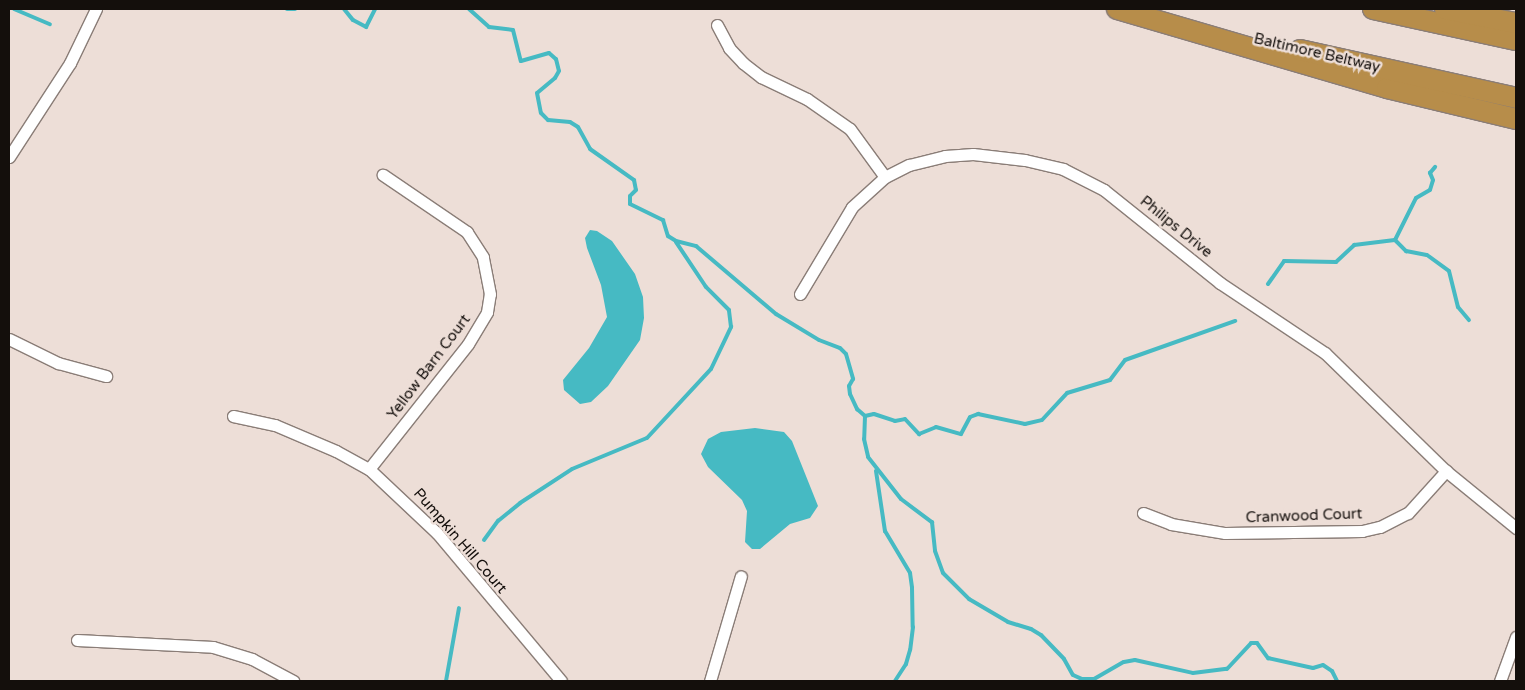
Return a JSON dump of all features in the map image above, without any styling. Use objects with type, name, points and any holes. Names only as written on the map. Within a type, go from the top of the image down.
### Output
[{"type":"highway","name":"Baltimore Beltway","points":[[1117,9],[1516,98]]},
{"type":"highway","points":[[1117,9],[1387,88],[1516,119]]},
{"type":"highway","points":[[1373,9],[1516,40]]},
{"type":"highway","points":[[1445,9],[1516,22]]},
{"type":"street","points":[[9,157],[70,63],[96,9]]},
{"type":"street","points":[[717,25],[729,48],[743,63],[831,114],[850,129],[886,177]]},
{"type":"street","name":"Philips Drive","points":[[800,294],[852,207],[886,177],[909,165],[945,156],[973,154],[1044,163],[1084,177],[1126,206],[1232,292],[1325,353],[1446,471],[1516,528]]},
{"type":"street","name":"Yellow Barn Court","points":[[369,469],[472,338],[487,312],[490,294],[483,257],[471,237],[383,175]]},
{"type":"street","points":[[9,339],[45,358],[106,376]]},
{"type":"street","name":"Pumpkin Hill Court","points":[[233,416],[298,434],[369,469],[437,533],[561,681]]},
{"type":"street","name":"Cranwood Court","points":[[1144,513],[1171,524],[1226,533],[1362,531],[1387,524],[1408,513],[1446,471]]},
{"type":"street","points":[[710,681],[741,576]]},
{"type":"street","points":[[1500,681],[1516,637]]},
{"type":"street","points":[[78,640],[213,647],[252,659],[292,681]]},
{"type":"water","points":[[590,230],[597,231],[612,241],[635,274],[643,297],[644,318],[640,340],[608,386],[591,402],[580,404],[564,390],[563,380],[589,348],[607,317],[601,285],[585,238]]},
{"type":"water","points":[[755,428],[784,432],[792,441],[818,506],[810,518],[790,524],[760,549],[752,549],[745,542],[747,511],[742,500],[708,467],[701,454],[708,439],[721,432]]},
{"type":"waterway","points":[[14,9],[50,24]]},
{"type":"waterway","points":[[287,9],[295,9]]},
{"type":"waterway","points":[[344,9],[353,20],[366,27],[375,9]]},
{"type":"waterway","points":[[469,9],[489,27],[513,30],[521,61],[549,53],[556,59],[559,71],[555,78],[537,93],[541,113],[548,120],[570,122],[578,127],[590,149],[634,180],[636,190],[630,196],[630,204],[663,220],[668,236],[676,241],[696,246],[776,314],[819,340],[840,348],[846,354],[853,379],[849,386],[850,394],[857,409],[865,416],[864,439],[868,457],[901,499],[932,522],[935,551],[943,573],[969,599],[1008,622],[1031,629],[1041,635],[1064,659],[1073,675],[1082,679],[1094,679],[1124,662],[1135,660],[1193,673],[1227,669],[1251,643],[1257,643],[1268,658],[1313,668],[1323,665],[1332,671],[1337,681]]},
{"type":"waterway","points":[[1395,240],[1416,198],[1430,190],[1433,180],[1430,173],[1435,167]]},
{"type":"waterway","points":[[1395,240],[1406,251],[1427,255],[1449,271],[1458,307],[1469,320]]},
{"type":"waterway","points":[[1268,284],[1284,261],[1336,262],[1354,245],[1395,240]]},
{"type":"waterway","points":[[484,540],[498,521],[520,503],[572,469],[647,438],[711,369],[731,327],[729,310],[706,287],[676,242]]},
{"type":"waterway","points":[[865,416],[874,414],[895,421],[905,419],[919,434],[936,427],[961,434],[970,417],[978,414],[1025,424],[1042,420],[1067,393],[1110,380],[1125,360],[1235,321]]},
{"type":"waterway","points":[[876,471],[885,531],[910,573],[912,588],[913,627],[910,650],[906,664],[895,681]]},
{"type":"waterway","points":[[446,681],[459,608]]}]
